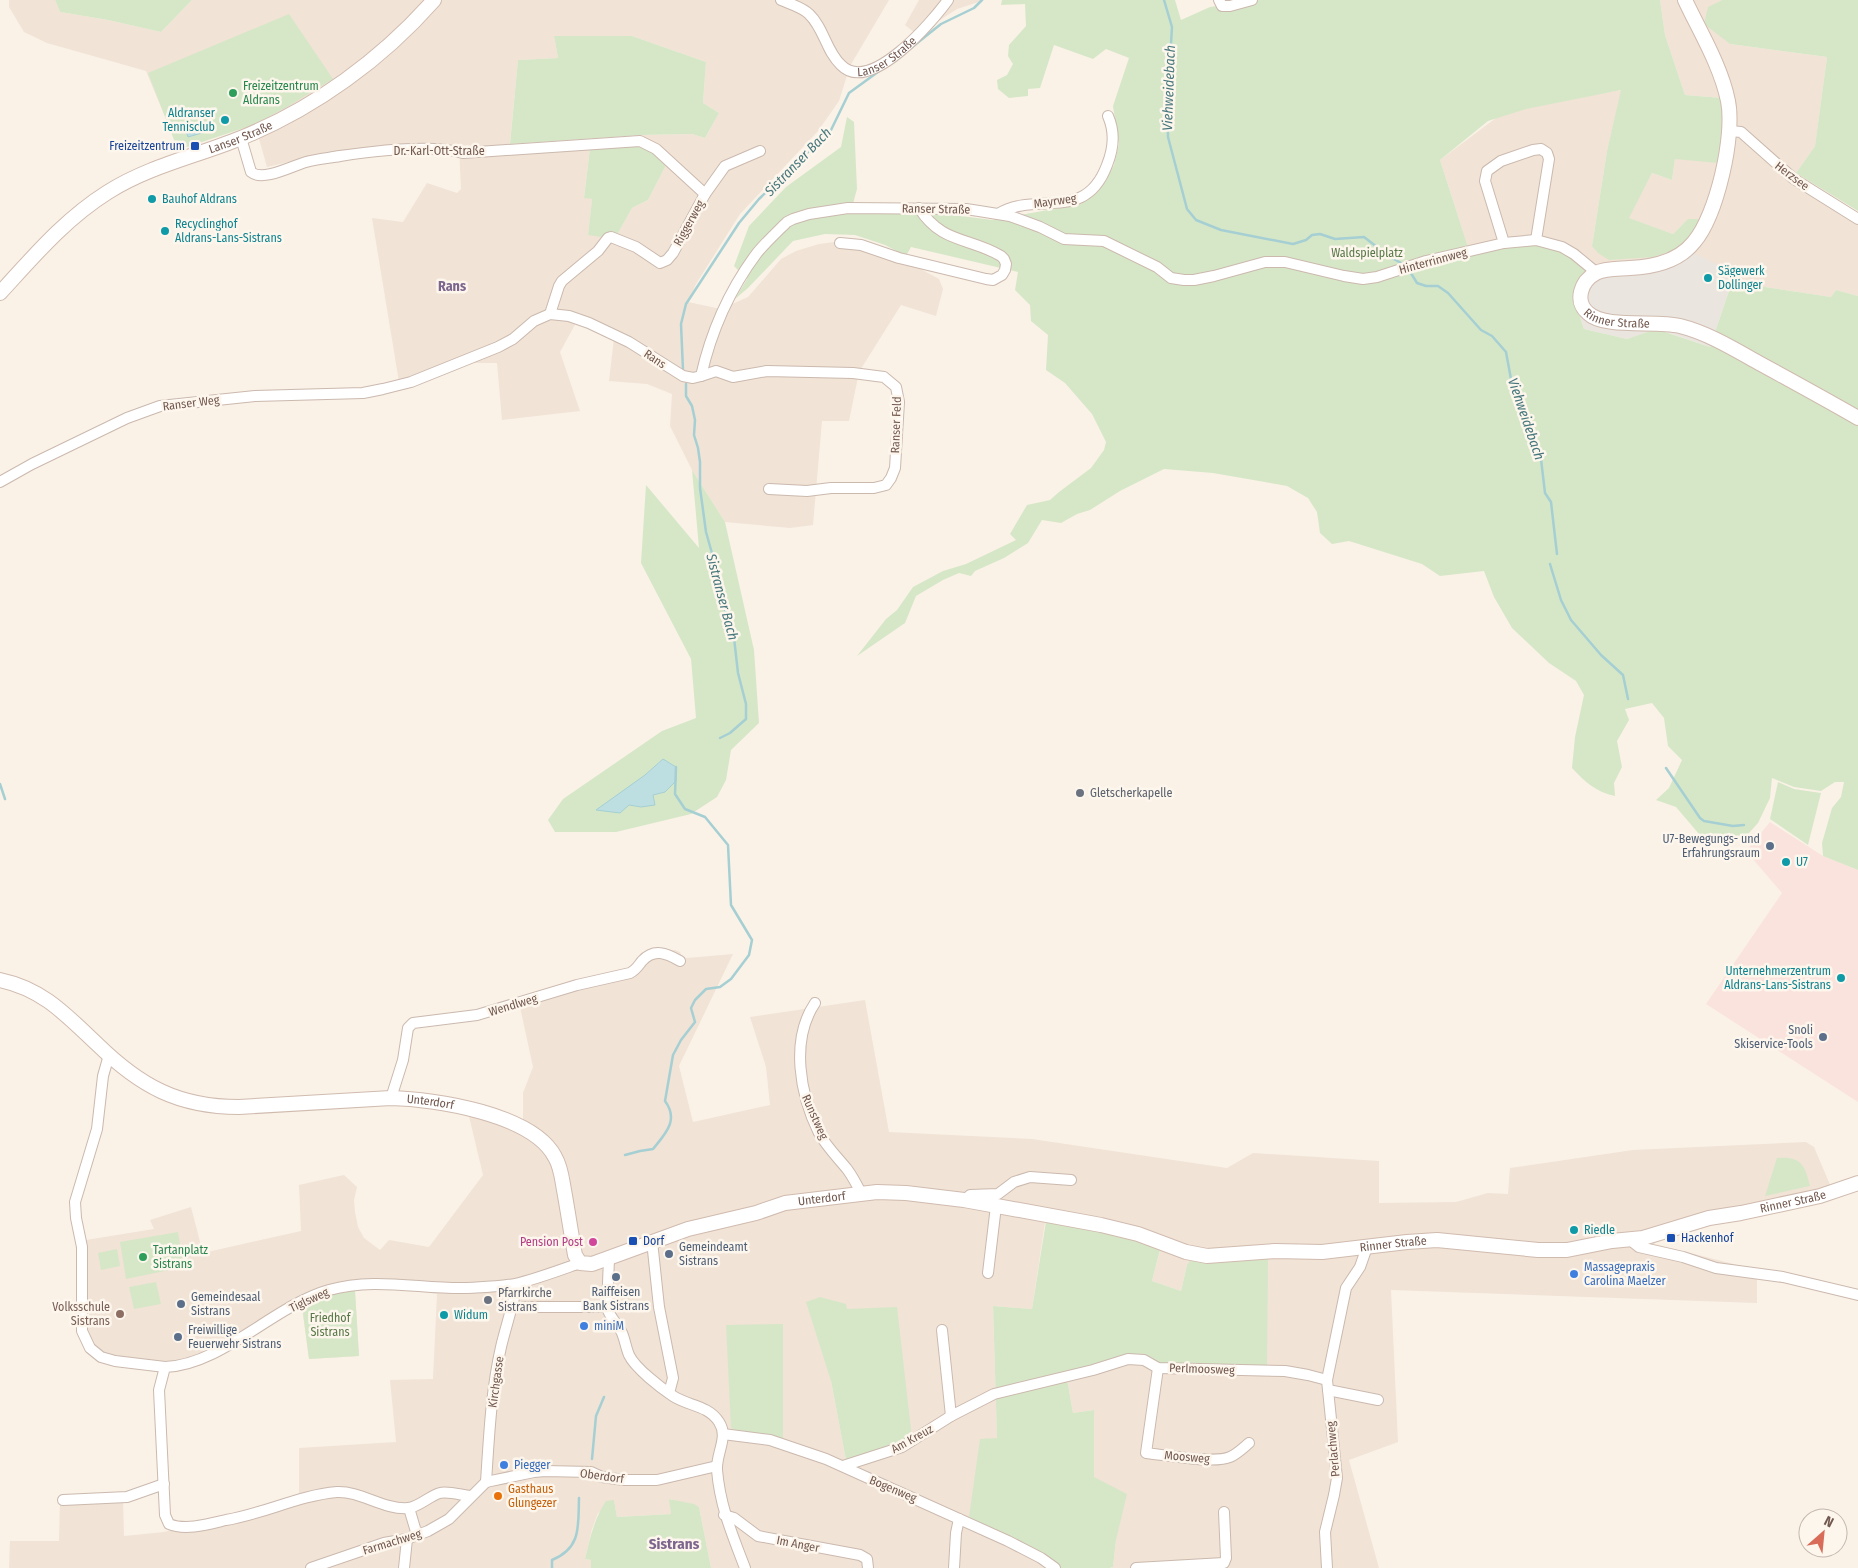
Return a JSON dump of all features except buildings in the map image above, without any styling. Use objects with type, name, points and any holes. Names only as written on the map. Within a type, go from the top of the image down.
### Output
[{"type":"main road","name":"Lanser Straße","points":[[0,293],[70,219],[110,191],[149,171],[241,138],[282,119],[342,83],[398,38],[434,0]]},
{"type":"main road","points":[[1596,272],[1640,268],[1666,262],[1678,255],[1694,242],[1704,226],[1713,202],[1725,160],[1730,131],[1730,110],[1723,82],[1685,0]]},
{"type":"main road","name":"Rinner Straße","points":[[1596,272],[1584,284],[1580,296],[1582,307],[1593,317],[1611,322],[1662,323],[1681,326],[1730,347],[1858,418]]},
{"type":"main road","name":"Unterdorf","points":[[0,980],[24,986],[46,998],[133,1076],[175,1098],[199,1104],[225,1107],[390,1098],[425,1099],[462,1106],[514,1124],[544,1142],[555,1156],[559,1167],[575,1255],[580,1263],[588,1264],[610,1259],[652,1241],[688,1229],[785,1203],[861,1193],[897,1192],[996,1206]]},
{"type":"main road","name":"Rinner Straße","points":[[996,1206],[1113,1227],[1207,1256],[1275,1251],[1322,1252],[1409,1241],[1437,1240],[1538,1250],[1561,1250],[1643,1238],[1710,1218],[1820,1196],[1858,1183]]},
{"type":"street","name":"Lanser Straße","points":[[782,0],[807,12],[817,23],[830,52],[843,68],[855,73],[866,72],[886,61],[927,26],[948,0]]},
{"type":"street","points":[[1218,0],[1222,6],[1230,6],[1252,0]]},
{"type":"street","name":"Mayrweg","points":[[998,214],[1015,206],[1077,200],[1086,194],[1100,180],[1111,154],[1112,131],[1108,116]]},
{"type":"street","name":"Herzsee","points":[[1730,131],[1741,132],[1794,179],[1858,219]]},
{"type":"street","name":"Dr.-Karl-Ott-Straße","points":[[241,138],[251,172],[262,176],[309,161],[370,152],[450,149],[463,153],[640,141],[656,149],[705,194]]},
{"type":"street","points":[[1504,243],[1485,181],[1486,174],[1489,168],[1501,161],[1537,149],[1547,153],[1549,159],[1536,240]]},
{"type":"street","name":"Riggerweg","points":[[550,314],[558,286],[598,251],[608,238],[611,237],[636,247],[656,262],[663,263],[673,252],[705,194],[725,166],[760,151]]},
{"type":"street","name":"Ranser Straße","points":[[701,376],[707,351],[721,316],[735,287],[758,252],[787,222],[793,219],[809,214],[848,208],[966,209],[998,214],[1040,227],[1064,239],[1104,241],[1157,267],[1171,278],[1184,280],[1214,276],[1265,262],[1285,262],[1364,279]]},
{"type":"street","points":[[840,243],[861,245],[899,258],[966,276],[993,280],[1002,275],[1006,270],[1006,264],[1001,256],[961,241],[935,228],[919,208]]},
{"type":"street","name":"Hinterrinnweg","points":[[1364,279],[1378,277],[1426,261],[1504,243],[1536,240],[1562,247],[1596,272]]},
{"type":"street","name":"Rans","points":[[550,314],[569,316],[589,323],[629,342],[683,376],[693,378],[701,376]]},
{"type":"street","name":"Ranser Weg","points":[[0,482],[32,464],[127,418],[160,406],[255,396],[370,392],[411,382],[498,347],[513,339],[534,322],[550,314]]},
{"type":"street","name":"Ranser Feld","points":[[701,376],[716,371],[733,377],[767,371],[819,374],[853,373],[880,375],[896,387],[899,402],[895,468],[886,485],[874,488],[831,488],[807,491],[769,489]]},
{"type":"street","name":"Wendlweg","points":[[390,1098],[403,1060],[408,1028],[413,1023],[477,1015],[577,985],[630,973],[644,959],[653,954],[663,952],[680,961]]},
{"type":"street","name":"Runstweg","points":[[815,1003],[806,1018],[802,1040],[801,1079],[804,1094],[820,1134],[852,1175],[861,1193]]},
{"type":"street","name":"Tiglsweg","points":[[109,1056],[103,1076],[97,1129],[75,1202],[76,1218],[82,1246],[82,1331],[90,1348],[101,1357],[115,1362],[176,1367],[206,1356],[232,1343],[297,1303],[330,1289],[390,1283],[421,1287],[465,1288],[517,1284],[580,1263]]},
{"type":"street","points":[[964,1200],[970,1195],[998,1194],[1014,1182],[1024,1178],[1048,1177],[1071,1180]]},
{"type":"street","points":[[988,1273],[996,1206]]},
{"type":"street","points":[[1629,1240],[1639,1248],[1678,1256],[1716,1268],[1783,1277],[1858,1295]]},
{"type":"street","points":[[652,1241],[659,1307],[673,1378],[669,1393]]},
{"type":"street","name":"Perlachweg","points":[[1326,1568],[1326,1532],[1337,1478],[1327,1385],[1346,1288],[1360,1267],[1367,1247]]},
{"type":"street","points":[[610,1259],[607,1307],[609,1315],[622,1334],[630,1357],[674,1397],[711,1413],[719,1422],[723,1434],[717,1466],[719,1492],[724,1515],[745,1568]]},
{"type":"street","name":"Kirchgasse","points":[[486,1482],[493,1396],[501,1347],[513,1307],[517,1284]]},
{"type":"street","points":[[513,1307],[607,1307]]},
{"type":"street","points":[[942,1330],[951,1416]]},
{"type":"street","name":"Perlmoosweg","points":[[994,1394],[1093,1370],[1128,1359],[1144,1360],[1158,1368],[1285,1371],[1308,1375],[1327,1385]]},
{"type":"street","points":[[165,1367],[159,1390],[166,1520],[174,1526],[192,1526],[234,1519],[338,1492],[409,1508],[441,1493],[470,1496]]},
{"type":"street","name":"Moosweg","points":[[1158,1368],[1146,1453],[1212,1460],[1224,1459],[1249,1443]]},
{"type":"street","points":[[1327,1385],[1378,1400]]},
{"type":"street","name":"Am Kreuz","points":[[843,1466],[897,1449],[951,1416],[994,1394]]},
{"type":"street","name":"Bogenweg","points":[[723,1434],[770,1440],[819,1456],[959,1518],[1038,1557],[1055,1568]]},
{"type":"street","name":"Oberdorf","points":[[486,1482],[545,1471],[591,1472],[602,1477],[624,1480],[657,1480],[717,1466]]},
{"type":"street","name":"Farmachweg","points":[[311,1568],[384,1543],[412,1537],[428,1531],[448,1519],[486,1482]]},
{"type":"street","points":[[63,1500],[136,1495],[164,1484]]},
{"type":"street","points":[[404,1568],[412,1537],[409,1508]]},
{"type":"street","points":[[1224,1512],[1226,1555],[1224,1563]]},
{"type":"street","name":"Im Anger","points":[[724,1515],[734,1518],[758,1536],[860,1555],[867,1559],[868,1568]]},
{"type":"street","points":[[954,1568],[959,1518]]},
{"type":"street","points":[[1136,1568],[1224,1563],[1230,1564],[1234,1568]]},
{"type":"shaded area","points":[[9,0],[55,0],[60,12],[161,32],[192,0],[889,0],[850,66],[839,101],[818,131],[740,214],[696,284],[688,302],[721,309],[748,297],[781,259],[796,251],[819,244],[842,241],[915,266],[939,279],[943,289],[936,316],[901,305],[859,372],[849,421],[822,421],[813,525],[790,528],[725,522],[692,470],[670,426],[672,394],[647,384],[609,381],[614,338],[577,321],[560,352],[580,411],[502,420],[497,363],[468,363],[399,382],[372,218],[403,222],[427,183],[457,193],[461,189],[459,145],[376,147],[335,151],[267,167],[254,121],[178,148],[146,71],[47,43],[24,32],[9,7]],"holes":[[[554,36],[632,36],[706,62],[703,103],[719,113],[705,138],[692,134],[642,135],[670,157],[648,200],[632,208],[617,235],[588,235],[592,199],[584,197],[590,148],[509,153],[518,60],[558,58]]]},
{"type":"shaded area","points":[[919,0],[985,0],[957,9],[934,24],[915,33],[905,25]]},
{"type":"shaded area","points":[[1660,0],[1722,0],[1708,8],[1730,44],[1827,57],[1815,146],[1796,173],[1858,212],[1858,296],[1836,290],[1831,297],[1732,282],[1722,267],[1587,272],[1468,247],[1440,160],[1500,115],[1538,103],[1622,90],[1607,151],[1592,246],[1653,257],[1688,219],[1673,234],[1628,218],[1652,173],[1672,180],[1675,159],[1723,98],[1685,95],[1665,35]]},
{"type":"shaded area","points":[[1692,252],[1722,267],[1732,282],[1710,347],[1657,329],[1627,339],[1584,329],[1574,300],[1587,272]]},
{"type":"shaded area","points":[[1770,822],[1823,856],[1858,870],[1858,1102],[1706,1004],[1782,893],[1746,851]]},
{"type":"shaded area","points":[[675,950],[680,952],[682,957],[687,958],[733,954],[679,1066],[693,1122],[770,1105],[766,1067],[750,1017],[865,1000],[889,1132],[1032,1139],[1227,1168],[1253,1153],[1379,1161],[1379,1203],[1456,1202],[1488,1193],[1508,1194],[1510,1168],[1633,1150],[1806,1142],[1814,1147],[1831,1187],[1651,1230],[1655,1244],[1757,1270],[1757,1303],[1391,1290],[1398,1442],[1349,1460],[1379,1568],[1110,1568],[1113,1567],[1116,1540],[1094,1477],[1094,1410],[1073,1413],[1066,1373],[1126,1356],[1267,1368],[1187,1265],[1181,1291],[1152,1281],[1160,1251],[1045,1222],[1032,1309],[993,1306],[997,1438],[1042,1554],[1060,1568],[711,1568],[699,1507],[670,1499],[671,1514],[617,1517],[614,1500],[598,1513],[585,1559],[591,1560],[591,1568],[9,1568],[10,1541],[59,1541],[60,1500],[123,1497],[124,1536],[164,1532],[299,1497],[299,1448],[396,1442],[390,1380],[433,1379],[437,1294],[392,1287],[355,1291],[359,1356],[309,1359],[302,1306],[234,1349],[210,1360],[174,1372],[101,1363],[88,1336],[86,1240],[154,1229],[150,1220],[191,1207],[203,1253],[301,1231],[299,1185],[344,1175],[357,1187],[354,1200],[355,1212],[358,1227],[364,1238],[380,1250],[389,1240],[429,1247],[483,1175],[468,1112],[523,1123],[523,1093],[533,1067],[520,1007],[629,969],[649,951]],"holes":[[[846,1309],[846,1460],[831,1381]]]},
{"type":"green space","points":[[55,0],[192,0],[161,32],[60,12]]},
{"type":"green space","name":"Waldspielplatz","points":[[1002,0],[1175,0],[1181,20],[1210,7],[1260,0],[1660,0],[1665,35],[1685,95],[1723,98],[1725,132],[1718,163],[1675,159],[1672,180],[1652,173],[1629,218],[1673,234],[1688,219],[1711,219],[1684,247],[1653,257],[1609,260],[1598,253],[1592,246],[1607,151],[1621,90],[1526,109],[1488,121],[1440,160],[1468,247],[1403,262],[1403,265],[1536,240],[1574,257],[1587,272],[1574,300],[1584,329],[1627,339],[1656,329],[1710,347],[1732,282],[1831,297],[1836,290],[1858,296],[1858,870],[1823,856],[1822,843],[1832,808],[1841,797],[1844,782],[1835,782],[1821,791],[1794,787],[1772,778],[1770,798],[1758,823],[1749,833],[1742,837],[1699,834],[1676,807],[1656,800],[1669,788],[1682,760],[1668,746],[1664,718],[1652,703],[1625,709],[1629,720],[1617,741],[1622,767],[1614,783],[1615,796],[1591,786],[1572,768],[1575,737],[1584,695],[1576,681],[1549,663],[1512,628],[1494,597],[1484,571],[1440,576],[1422,564],[1349,541],[1332,544],[1320,533],[1317,512],[1308,498],[1287,486],[1213,473],[1164,469],[1120,491],[1090,510],[1077,514],[1061,523],[1042,520],[1028,543],[1004,558],[975,571],[971,576],[959,573],[916,596],[905,623],[857,656],[886,619],[897,610],[913,587],[943,571],[966,564],[1016,540],[1010,534],[1027,505],[1050,500],[1091,468],[1104,450],[1106,442],[1092,414],[1065,383],[1046,370],[1048,335],[1031,321],[1030,305],[1015,290],[1018,272],[911,247],[906,256],[885,245],[855,235],[825,234],[793,241],[735,299],[747,279],[734,266],[749,226],[786,187],[841,147],[847,117],[854,122],[857,189],[851,211],[912,210],[993,220],[1081,204],[1102,185],[1114,165],[1119,144],[1113,106],[1129,58],[1106,49],[1093,59],[1054,45],[1040,88],[1028,89],[1028,96],[1009,98],[998,89],[997,80],[1007,75],[1013,64],[1008,56],[1009,45],[1026,26],[1025,4],[1001,5]]},
{"type":"green space","points":[[1722,0],[1858,0],[1858,211],[1796,173],[1815,146],[1827,57],[1730,44],[1704,24],[1708,7]]},
{"type":"green space","name":"Freizeitzentrum Aldrans","points":[[289,14],[333,79],[253,125],[178,150],[148,73]]},
{"type":"green space","points":[[554,36],[632,36],[706,62],[703,103],[719,113],[705,138],[692,134],[642,135],[510,144],[518,60],[558,58]]},
{"type":"green space","points":[[636,146],[650,150],[666,165],[648,200],[632,208],[617,235],[602,237],[588,235],[592,199],[584,198],[590,148]]},
{"type":"green space","points":[[692,470],[725,522],[754,650],[759,723],[731,750],[726,780],[717,797],[691,814],[616,832],[555,832],[548,820],[563,799],[662,731],[696,718],[691,659],[641,563],[646,485],[699,548]],"holes":[[[663,759],[652,795],[641,807],[629,805],[645,775]]]},
{"type":"green space","points":[[1778,782],[1794,789],[1821,793],[1808,845],[1770,819]]},
{"type":"green space","points":[[1777,1158],[1791,1158],[1800,1163],[1806,1172],[1810,1186],[1765,1196]]},
{"type":"green space","points":[[1046,1221],[1116,1233],[1160,1250],[1152,1281],[1181,1291],[1187,1265],[1191,1260],[1268,1258],[1267,1368],[1163,1365],[1148,1357],[1066,1373],[1073,1413],[1094,1410],[1094,1477],[1127,1494],[1116,1540],[1113,1567],[1110,1568],[1060,1568],[1042,1554],[969,1517],[980,1439],[997,1438],[993,1306],[1032,1309]]},
{"type":"green space","name":"Tartanplatz Sistrans","points":[[178,1232],[184,1267],[126,1279],[120,1242]]},
{"type":"green space","points":[[117,1249],[120,1266],[101,1270],[98,1253]]},
{"type":"green space","points":[[156,1282],[161,1304],[134,1309],[129,1287]]},
{"type":"green space","name":"Friedhof Sistrans","points":[[355,1291],[359,1356],[309,1359],[302,1306],[336,1292]]},
{"type":"green space","points":[[820,1297],[846,1304],[847,1309],[897,1307],[912,1438],[894,1449],[846,1460],[831,1381],[806,1302]]},
{"type":"green space","points":[[783,1324],[783,1439],[741,1432],[731,1428],[726,1325]]},
{"type":"green space","points":[[669,1499],[694,1504],[699,1507],[711,1568],[591,1568],[591,1560],[585,1559],[595,1522],[606,1501],[614,1500],[617,1517],[671,1514]]},
{"type":"water","points":[[202,122],[205,132],[188,137],[185,128]]},
{"type":"water","points":[[663,759],[676,767],[676,781],[665,792],[653,795],[655,805],[641,807],[629,805],[620,813],[596,810],[645,775]]},
{"type":"waterway","name":"Sistranser Bach","points":[[911,48],[941,24],[974,8],[982,0]]},
{"type":"waterway","name":"Viehweidebach","points":[[1164,0],[1172,27],[1167,78],[1168,137],[1187,209],[1196,220],[1221,230],[1293,244],[1306,240],[1312,235],[1320,234],[1335,239],[1364,237],[1390,257],[1403,264]]},
{"type":"waterway","name":"Sistranser Bach","points":[[683,370],[681,324],[686,304],[739,223],[759,199],[831,130],[849,93],[882,69]]},
{"type":"waterway","name":"Viehweidebach","points":[[1409,270],[1417,283],[1426,286],[1438,286],[1448,293],[1481,330],[1492,336],[1506,352],[1513,390],[1541,459],[1545,493],[1551,502],[1557,554]]},
{"type":"waterway","name":"Sistranser Bach","points":[[686,384],[686,396],[692,406],[695,420],[694,435],[700,462],[700,488],[706,532],[717,571],[721,600],[733,629],[738,673],[746,704],[746,719],[730,733],[720,738]]},
{"type":"waterway","name":"Viehweidebach","points":[[1550,564],[1561,600],[1571,620],[1601,655],[1623,675],[1628,699]]},
{"type":"waterway","name":"Sistranser Bach","points":[[625,1155],[653,1149],[666,1132],[671,1120],[671,1114],[665,1101],[673,1055],[681,1040],[695,1022],[691,1008],[695,1000],[706,989],[720,987],[731,979],[749,955],[752,940],[731,905],[728,845],[705,817],[685,809],[675,794],[676,767]]},
{"type":"waterway","name":"Viehweidebach","points":[[1666,768],[1700,818],[1704,821],[1733,826],[1744,825]]},
{"type":"waterway","points":[[0,784],[5,799]]},
{"type":"waterway","name":"Sistranser Bach","points":[[592,1459],[596,1416],[604,1397]]},
{"type":"waterway","name":"Sistranser Bach","points":[[552,1568],[552,1560],[569,1549],[576,1535],[579,1498]]},
{"type":"place","name":"Freizeitzentrum Aldrans","points":[[233,93]]},
{"type":"place","name":"Aldranser Tennisclub","points":[[225,120]]},
{"type":"place","name":"Freizeitzentrum","points":[[195,146]]},
{"type":"place","name":"Bauhof Aldrans","points":[[152,199]]},
{"type":"place","name":"Recyclinghof Aldrans-Lans-Sistrans","points":[[165,231]]},
{"type":"place","name":"Sägewerk Dollinger","points":[[1708,278]]},
{"type":"place","name":"Gletscherkapelle","points":[[1080,793]]},
{"type":"place","name":"U7-Bewegungs- und Erfahrungsraum","points":[[1770,846]]},
{"type":"place","name":"U7","points":[[1786,862]]},
{"type":"place","name":"Unternehmerzentrum Aldrans-Lans-Sistrans","points":[[1841,978]]},
{"type":"place","name":"Snoli Skiservice-Tools","points":[[1823,1037]]},
{"type":"place","name":"Riedle","points":[[1574,1230]]},
{"type":"place","name":"Hackenhof","points":[[1671,1238]]},
{"type":"place","name":"Dorf","points":[[633,1241]]},
{"type":"place","name":"Pension Post","points":[[593,1242]]},
{"type":"place","name":"Gemeindeamt Sistrans","points":[[669,1254]]},
{"type":"place","name":"Tartanplatz Sistrans","points":[[143,1257]]},
{"type":"place","name":"Massagepraxis Carolina Maelzer","points":[[1574,1274]]},
{"type":"place","name":"Raiffeisen Bank Sistrans","points":[[616,1277]]},
{"type":"place","name":"Pfarrkirche Sistrans","points":[[488,1300]]},
{"type":"place","name":"Gemeindesaal Sistrans","points":[[181,1304]]},
{"type":"place","name":"Volksschule Sistrans","points":[[120,1314]]},
{"type":"place","name":"Widum","points":[[444,1315]]},
{"type":"place","name":"miniM","points":[[584,1326]]},
{"type":"place","name":"Freiwillige Feuerwehr Sistrans","points":[[178,1337]]},
{"type":"place","name":"Piegger","points":[[504,1465]]},
{"type":"place","name":"Gasthaus Glungezer","points":[[498,1496]]},
{"type":"district","name":"Rans","points":[[452,286]]},
{"type":"district","name":"Sistrans","points":[[674,1544]]}]
